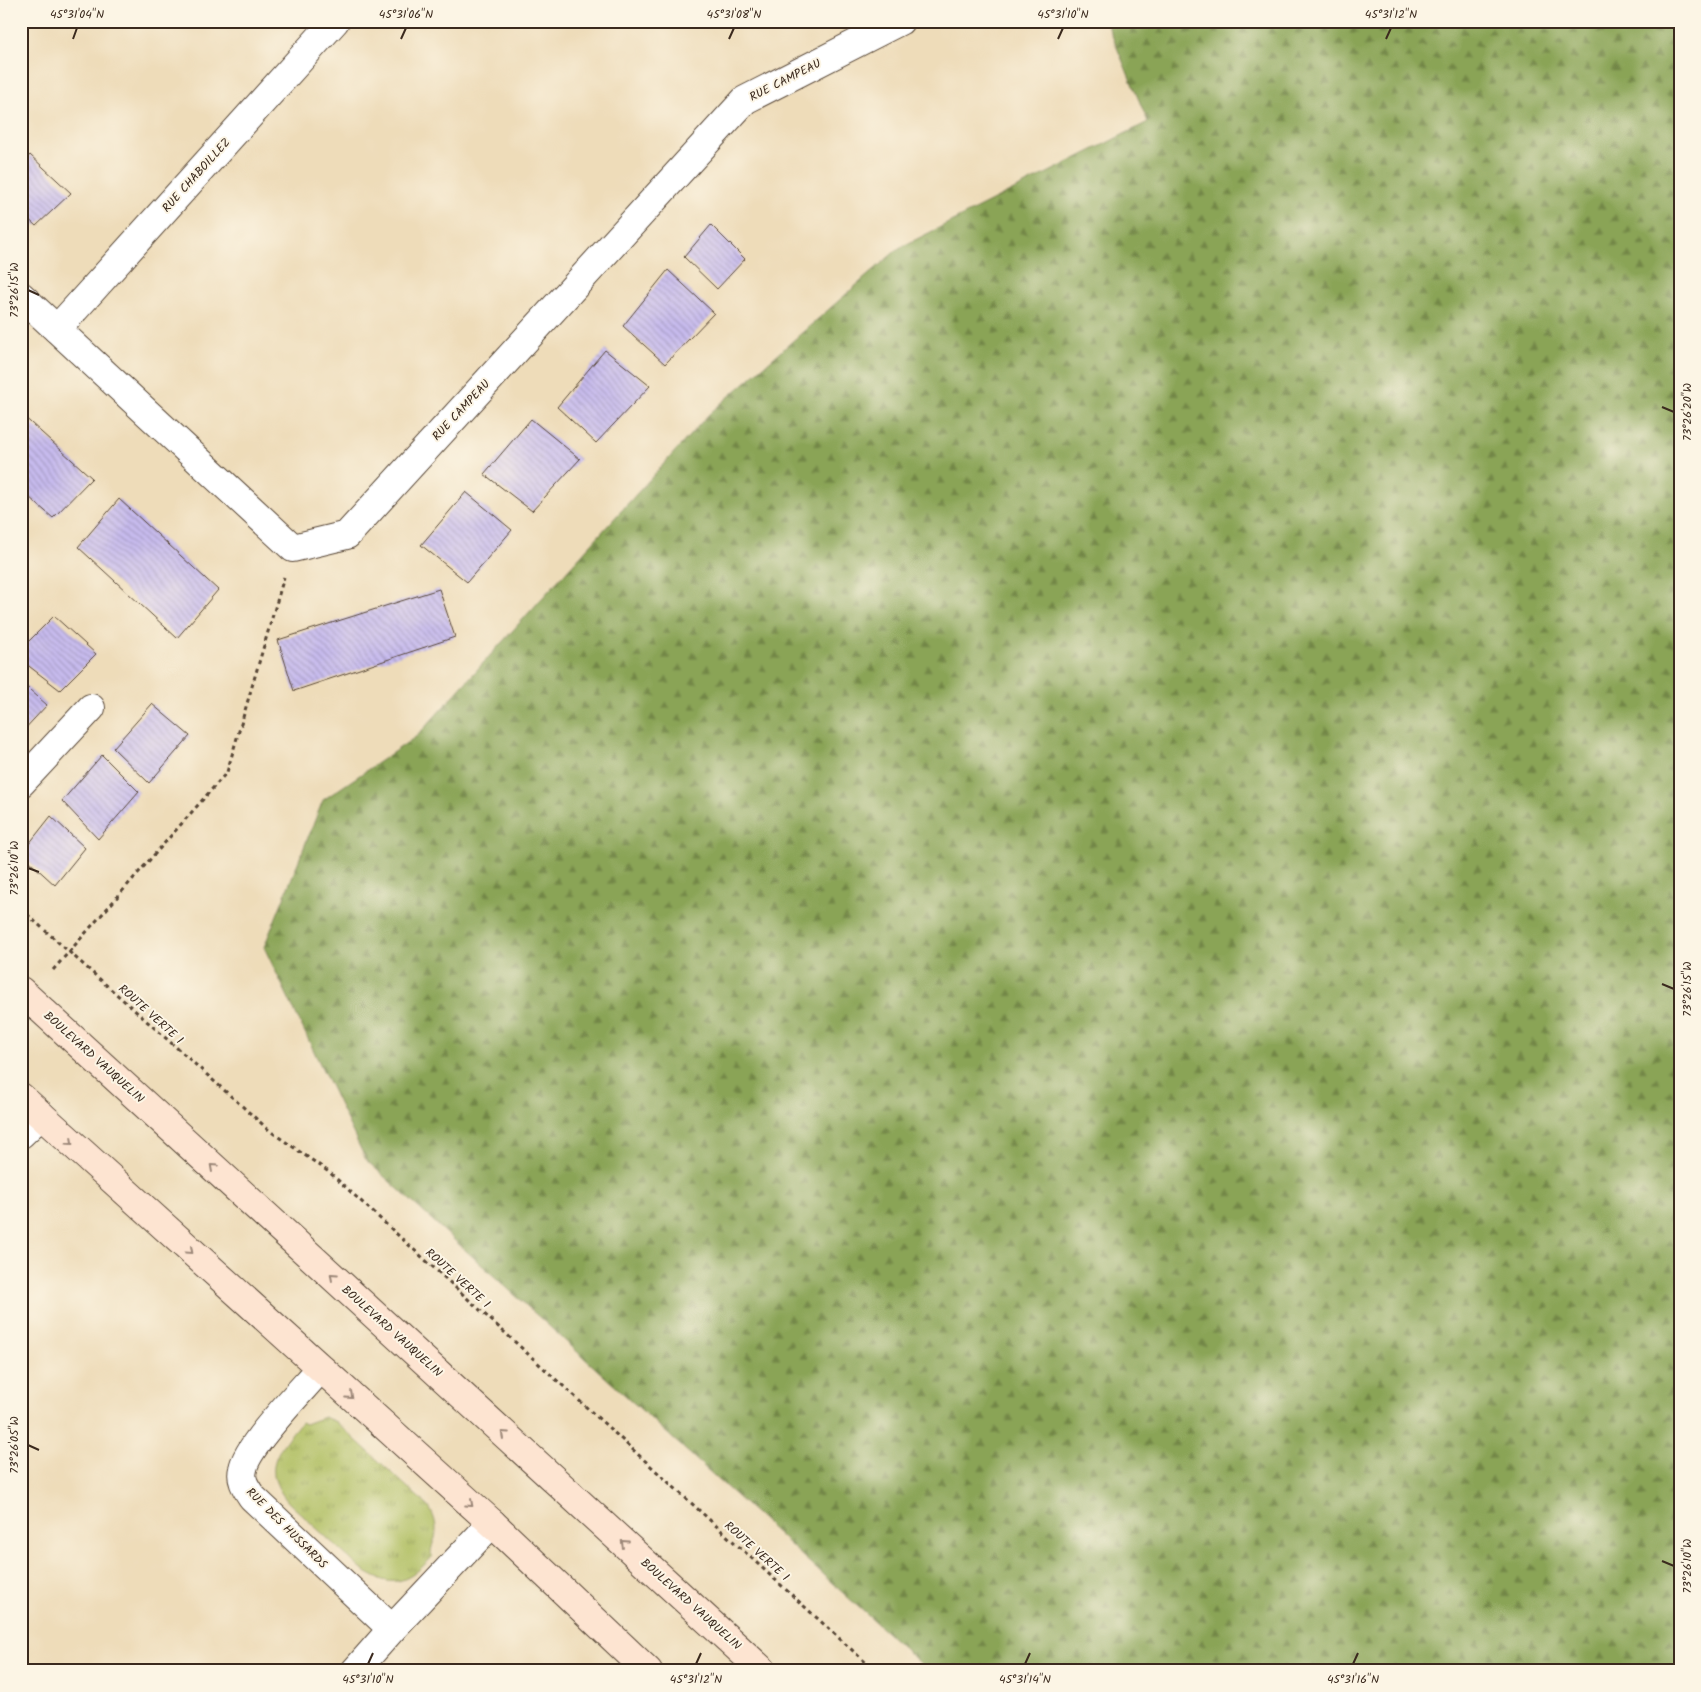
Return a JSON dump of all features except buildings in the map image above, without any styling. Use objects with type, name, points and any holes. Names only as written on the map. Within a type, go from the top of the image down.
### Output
[{"type":"street","name":"RUE CHABOILLEZ","points":[[57,329],[335,21]]},
{"type":"street","name":"RUE CAMPEAU","points":[[293,548],[346,535],[745,100],[900,21]]},
{"type":"street","points":[[21,296],[293,548]]},
{"type":"street","points":[[21,783],[91,708]]},
{"type":"street","name":"BOULEVARD VAUQUELIN","points":[[21,991],[763,1671]]},
{"type":"street","points":[[21,1097],[492,1523],[648,1671]]},
{"type":"street","points":[[21,1134],[41,1115]]},
{"type":"street","name":"RUE DES HUSSARDS","points":[[320,1369],[254,1446],[243,1469],[244,1485],[252,1497],[392,1629]]},
{"type":"street","points":[[356,1671],[392,1629],[492,1523]]},
{"type":"path","points":[[53,970],[227,772],[293,548]]},
{"type":"path","name":"ROUTE VERTE 1","points":[[21,909],[270,1131],[329,1172],[875,1671]]},
{"type":"green space","points":[[1106,21],[1680,21],[1680,1671],[929,1671],[366,1160],[264,947],[323,800],[417,736],[709,414],[899,248],[1148,122]]},
{"type":"green space","points":[[324,1417],[336,1422],[430,1509],[434,1517],[436,1529],[431,1552],[433,1556],[408,1577],[392,1581],[382,1580],[361,1569],[289,1503],[280,1491],[275,1480],[274,1470],[279,1451],[301,1422],[305,1424]]}]
